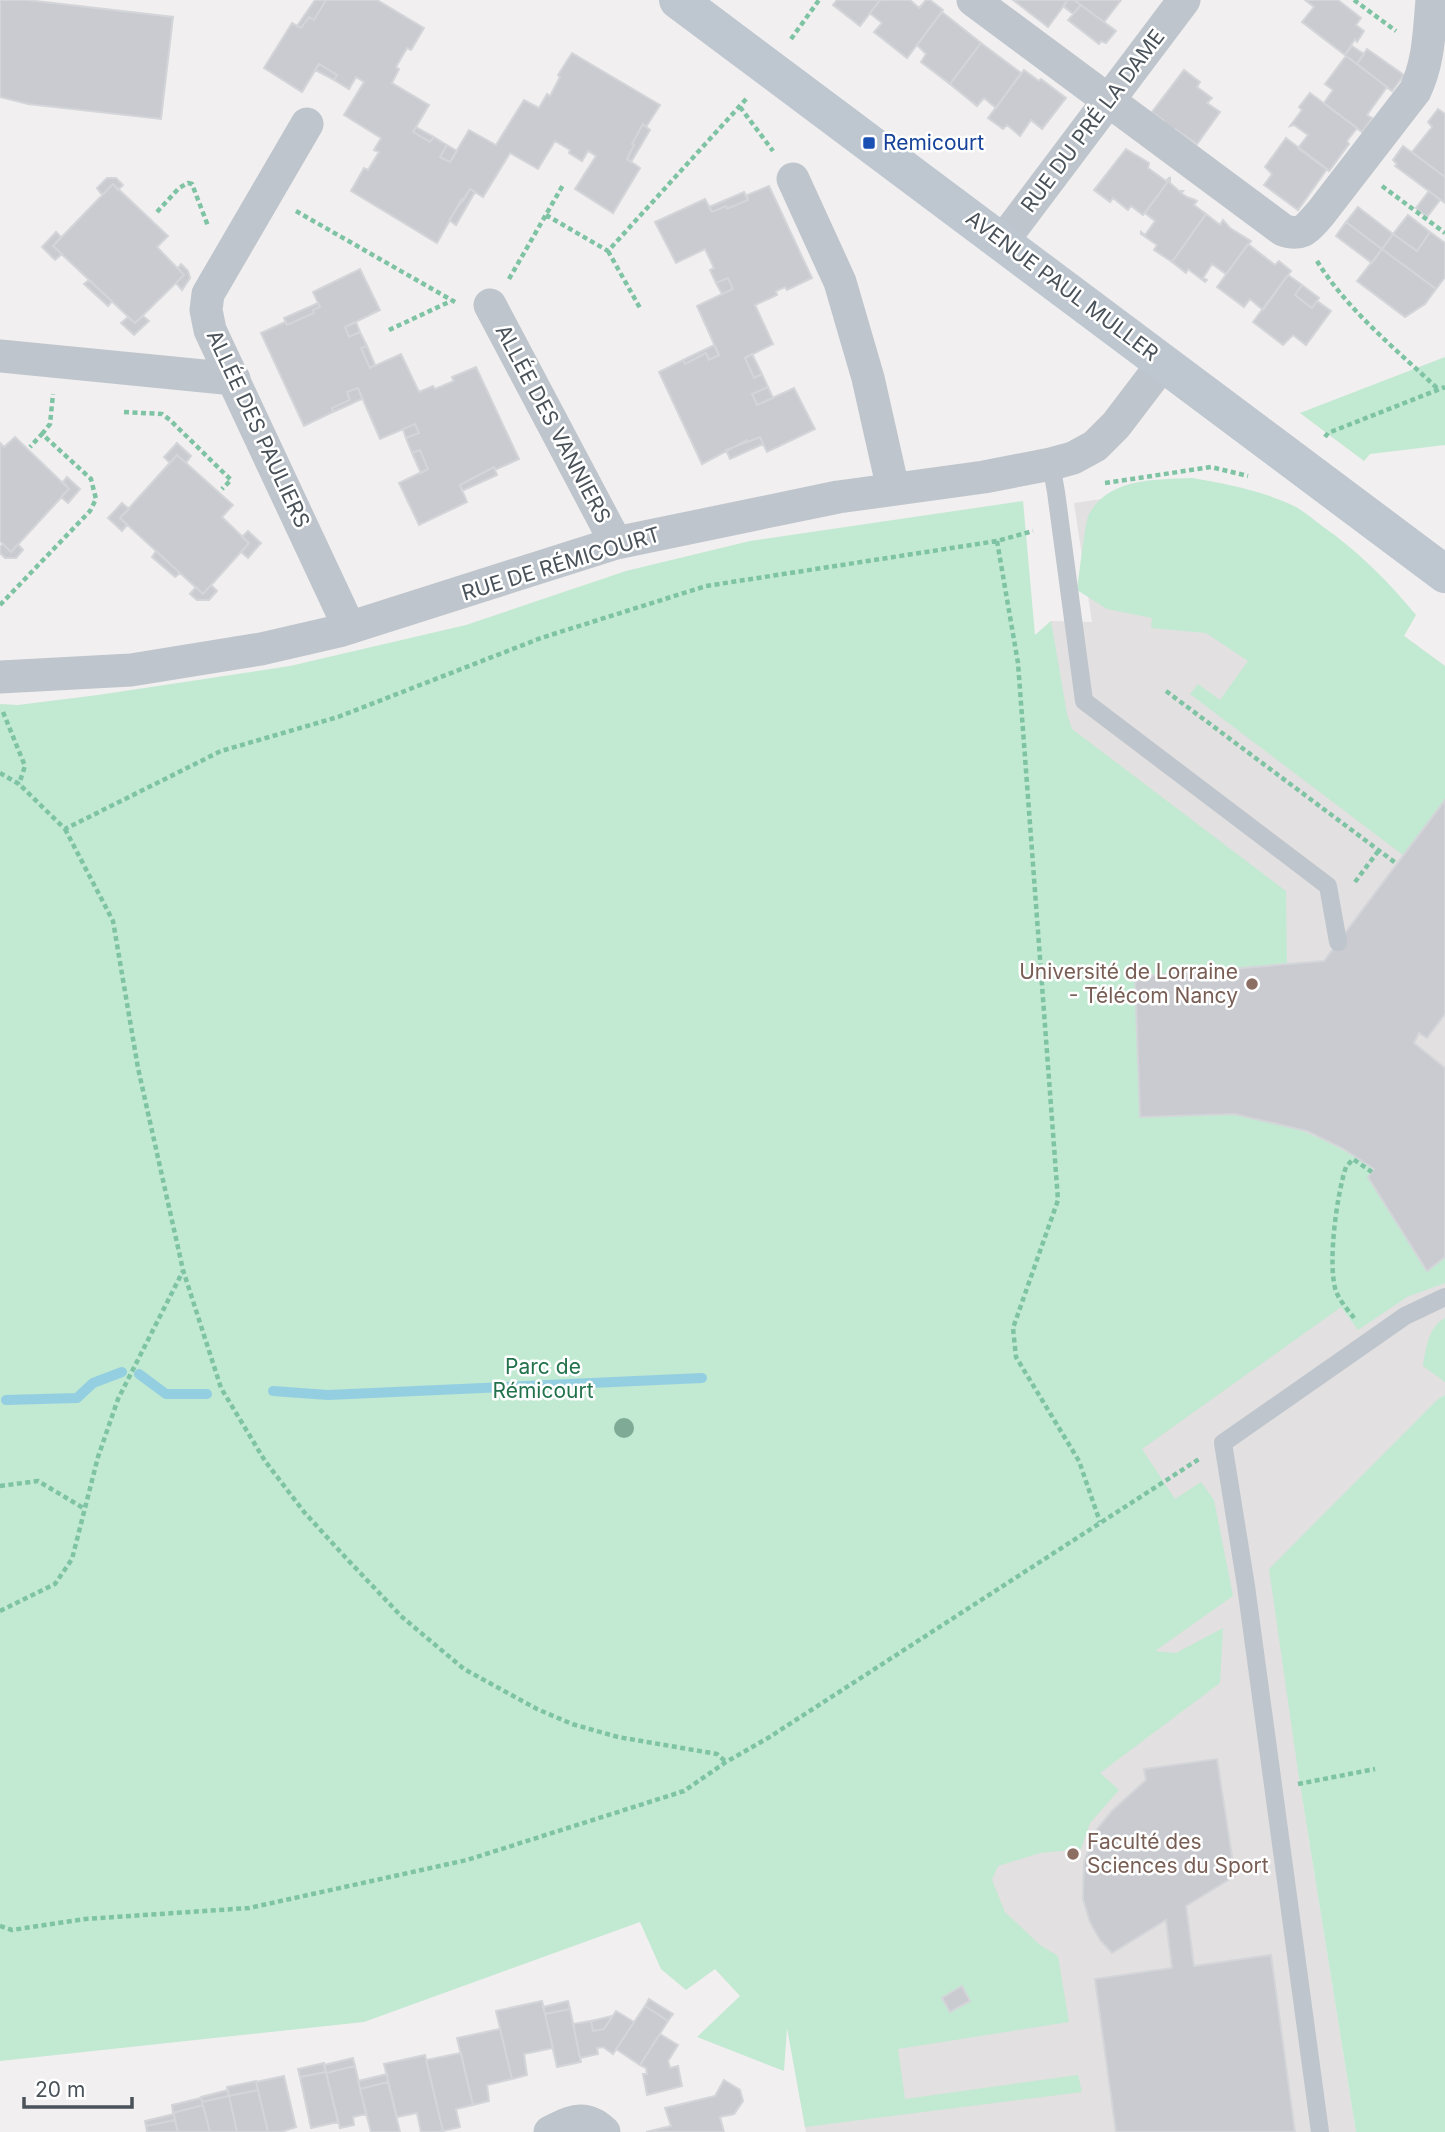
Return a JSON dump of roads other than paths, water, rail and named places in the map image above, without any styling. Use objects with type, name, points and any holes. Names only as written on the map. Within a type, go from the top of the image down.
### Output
[{"type":"main road","name":"AVENUE PAUL MULLER","points":[[678,0],[1445,574]]},
{"type":"street","points":[[973,0],[1283,230],[1293,234],[1302,232],[1320,214],[1415,91],[1427,54],[1432,0]]},
{"type":"street","name":"RUE DU PRÉ LA DAME","points":[[1002,242],[1184,0]]},
{"type":"street","name":"ALLÉE DES PAULIERS","points":[[307,124],[208,294],[206,310],[210,330],[349,627]]},
{"type":"street","points":[[793,179],[840,282],[868,378],[893,489]]},
{"type":"street","name":"ALLÉE DES VANNIERS","points":[[490,305],[616,543]]},
{"type":"street","points":[[0,356],[234,379]]},
{"type":"street","name":"RUE DE RÉMICOURT","points":[[0,677],[131,670],[261,649],[349,627],[616,543],[838,497],[984,477],[1054,478],[1073,458],[1095,446],[1116,425],[1164,362]]},
{"type":"street","points":[[550,2132],[584,2120],[594,2123],[604,2132]]},
{"type":"lane","points":[[1054,478],[1084,701],[1328,886],[1338,942]]},
{"type":"lane","points":[[1320,2132],[1246,1586],[1223,1443],[1405,1316],[1445,1297]]},
{"type":"waterway","points":[[6,1400],[77,1398],[93,1383],[122,1372]]},
{"type":"waterway","points":[[139,1374],[166,1394],[207,1394]]},
{"type":"waterway","points":[[273,1391],[328,1395],[702,1378]]},
{"type":"place","name":"Remicourt","points":[[869,143]]},
{"type":"place","name":"Université de Lorraine - Télécom Nancy","points":[[1252,984]]},
{"type":"place","name":"Faculté des Sciences du Sport","points":[[1073,1854]]},
{"type":"park label","name":"Parc de Rémicourt","points":[[543,1379]]}]
